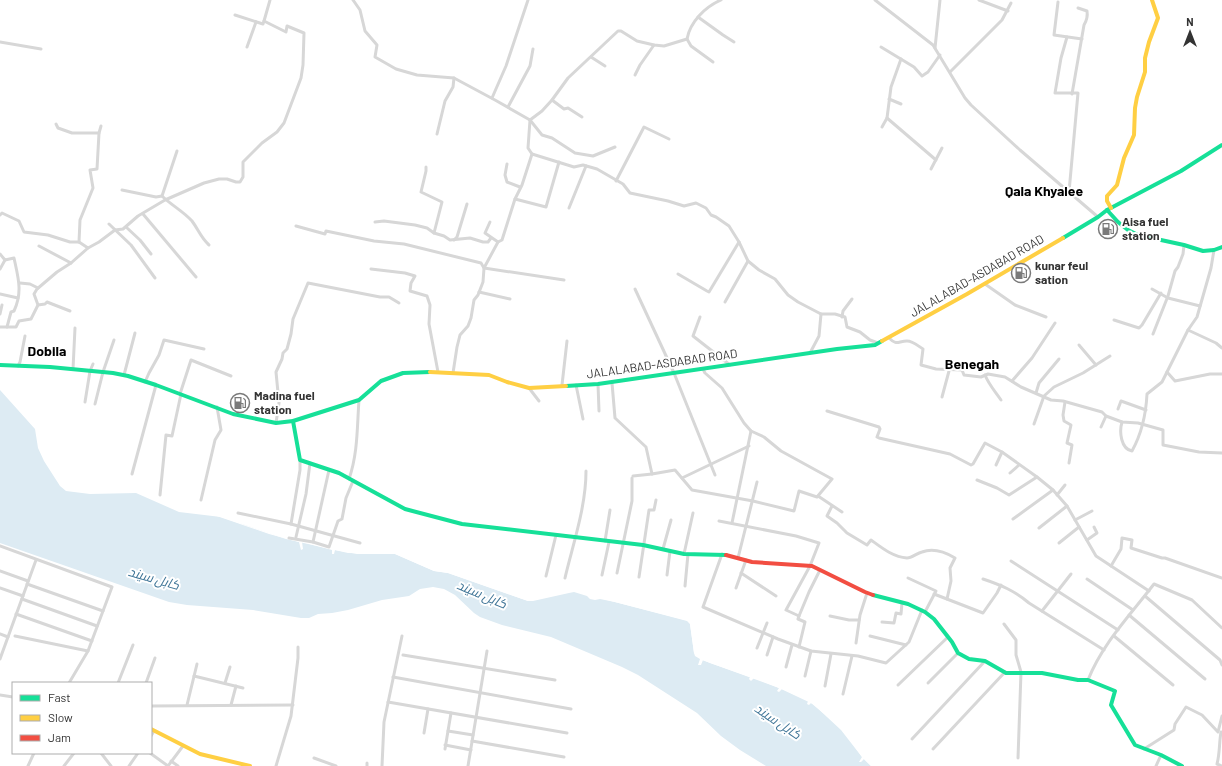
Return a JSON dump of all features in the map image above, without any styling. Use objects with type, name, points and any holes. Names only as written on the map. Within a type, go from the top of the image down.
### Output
[{"type":"street","points":[[235,15],[263,24],[270,0]]},
{"type":"street","points":[[353,0],[360,10],[365,31],[376,45],[375,57],[396,69],[417,76],[454,78],[530,120],[542,135],[552,138],[575,153],[594,156],[615,147]]},
{"type":"street","points":[[492,98],[506,66],[528,0]]},
{"type":"street","points":[[686,39],[688,30],[698,17],[712,4],[721,0]]},
{"type":"street","points":[[875,0],[933,45],[965,98],[977,111],[1015,146],[1098,217]]},
{"type":"street","points":[[935,48],[940,0]]},
{"type":"street","points":[[978,0],[1008,11]]},
{"type":"street","points":[[1152,0],[1158,18],[1145,58],[1145,72],[1135,108],[1134,135],[1124,158],[1117,185],[1107,196],[1109,209],[1118,222],[1128,230],[1138,235],[1184,245],[1203,251],[1214,250],[1222,247]]},
{"type":"street","points":[[1058,2],[1054,35],[1082,39]]},
{"type":"street","points":[[950,72],[1002,20],[1011,4]]},
{"type":"street","points":[[1072,94],[1084,25],[1088,16],[1087,10],[1078,8]]},
{"type":"street","points":[[698,17],[734,42]]},
{"type":"street","points":[[0,327],[16,327],[19,321],[31,319],[38,305],[34,294],[36,289],[71,263],[88,248],[100,242],[115,230],[123,229],[130,222],[165,200],[204,183],[219,179],[240,182],[243,177],[243,162],[262,143],[277,132],[284,123],[301,78],[303,65],[304,33],[287,26],[286,32],[264,21]]},
{"type":"street","points":[[247,47],[256,22]]},
{"type":"street","points":[[686,39],[664,46],[654,45],[637,41],[621,31],[618,31],[568,78],[552,100],[542,111],[530,120],[528,148],[532,154],[574,167],[586,166],[597,169],[623,184],[630,193],[684,206],[696,203],[706,208],[711,215],[729,226],[748,261],[759,270],[775,279],[782,289],[793,298],[821,314],[835,314],[842,316],[846,319],[847,327],[860,332],[870,340],[878,343]]},
{"type":"street","points":[[1067,37],[1061,58],[1055,93],[1078,93],[1070,192]]},
{"type":"street","points":[[686,39],[692,46],[713,62]]},
{"type":"street","points":[[0,42],[41,49]]},
{"type":"street","points":[[635,75],[654,45]]},
{"type":"street","points":[[881,47],[914,67],[924,76],[940,55]]},
{"type":"street","points":[[508,107],[530,66],[533,49]]},
{"type":"street","points":[[591,57],[605,66]]},
{"type":"street","points":[[882,128],[887,118],[892,82],[901,59]]},
{"type":"street","points":[[437,134],[445,101],[453,86],[454,78]]},
{"type":"street","points":[[889,99],[901,104]]},
{"type":"street","points":[[552,100],[564,109],[569,109],[582,117]]},
{"type":"street","points":[[887,118],[936,160]]},
{"type":"street","points":[[56,124],[58,128],[72,133],[99,133]]},
{"type":"street","points":[[79,242],[80,220],[93,188],[90,170],[97,169],[99,133],[101,126]]},
{"type":"street","points":[[616,181],[644,127],[669,139]]},
{"type":"street","name":"JALALABAD-ASDABAD ROAD","points":[[0,365],[73,369],[124,375],[156,385],[233,414],[267,422],[276,422],[293,421],[359,400],[372,388],[388,378],[404,373],[438,372],[489,376],[529,388],[598,384],[875,345],[985,284],[1109,209],[1185,170],[1222,145]]},
{"type":"street","points":[[931,169],[942,148]]},
{"type":"street","points":[[162,196],[177,151]]},
{"type":"street","points":[[453,373],[460,335],[468,326],[471,318],[474,300],[483,282],[484,268],[498,242],[502,240],[515,199],[532,154]]},
{"type":"street","points":[[515,199],[546,207],[559,162]]},
{"type":"street","points":[[507,164],[505,174],[507,182],[520,187]]},
{"type":"street","points":[[569,208],[586,166]]},
{"type":"street","points":[[426,167],[420,192],[441,201],[442,203],[434,233]]},
{"type":"street","points":[[122,190],[162,196]]},
{"type":"street","points":[[162,196],[165,200],[186,215],[193,223],[204,241],[209,245]]},
{"type":"street","points":[[454,240],[457,237],[467,204]]},
{"type":"street","points":[[1,213],[20,221],[24,232],[48,235],[70,242],[79,242],[88,248]]},
{"type":"street","points":[[143,214],[196,277]]},
{"type":"street","points":[[375,222],[415,225],[427,228],[450,240],[470,238],[488,242],[491,238]]},
{"type":"street","points":[[490,222],[485,233],[498,242]]},
{"type":"street","points":[[109,224],[131,245],[155,278]]},
{"type":"street","points":[[296,226],[325,234],[326,231],[374,241],[404,244],[481,263],[484,268],[564,280]]},
{"type":"street","points":[[126,227],[140,240],[151,254]]},
{"type":"street","points":[[678,274],[710,292],[739,242]]},
{"type":"street","points":[[1153,334],[1168,298],[1175,271],[1178,268],[1183,254],[1184,245]]},
{"type":"street","points":[[39,246],[71,263]]},
{"type":"street","points":[[1122,422],[1121,430],[1124,446],[1126,449],[1132,451],[1137,442],[1143,424],[1147,394],[1162,382],[1188,330],[1197,317],[1212,268],[1214,250]]},
{"type":"street","points":[[0,254],[5,260]]},
{"type":"street","points":[[0,269],[5,260],[14,258],[20,283],[17,306],[12,312],[6,327]]},
{"type":"street","points":[[725,302],[748,261]]},
{"type":"street","points":[[372,269],[405,273],[414,276],[410,291],[427,296],[430,305],[429,324],[438,372]]},
{"type":"street","points":[[20,283],[30,284],[38,288]]},
{"type":"street","points":[[276,422],[279,404],[276,372],[283,353],[287,349],[293,319],[308,283],[380,297],[389,297],[399,303]]},
{"type":"street","points":[[985,284],[1015,305],[1046,317]]},
{"type":"street","points":[[1152,288],[1168,298],[1200,306]]},
{"type":"street","points":[[635,289],[674,373],[715,475]]},
{"type":"street","points":[[479,292],[510,299]]},
{"type":"street","points":[[1114,320],[1139,328],[1160,293]]},
{"type":"street","points":[[0,294],[18,298]]},
{"type":"street","points":[[842,316],[843,311],[852,298]]},
{"type":"street","points":[[38,305],[45,304],[46,302],[70,311]]},
{"type":"street","points":[[0,314],[2,305]]},
{"type":"street","points":[[810,353],[819,336],[821,314]]},
{"type":"street","points":[[700,317],[693,336],[730,365]]},
{"type":"street","points":[[1012,381],[1032,358],[1055,323]]},
{"type":"street","points":[[73,369],[75,328]]},
{"type":"street","points":[[1188,330],[1216,343],[1222,348]]},
{"type":"street","points":[[124,375],[134,333]]},
{"type":"street","points":[[18,366],[25,336]]},
{"type":"street","points":[[889,338],[894,342],[912,342],[923,349],[921,365],[936,369],[962,370],[964,376],[981,377],[988,374],[1005,377],[1021,387],[1054,401],[1065,402],[1102,412],[1106,416],[1122,422],[1143,424],[1163,430],[1163,445],[1199,452],[1222,453]]},
{"type":"street","points":[[95,404],[103,372],[114,340]]},
{"type":"street","points":[[145,382],[159,355],[164,340],[204,350]]},
{"type":"street","points":[[562,385],[567,341]]},
{"type":"street","points":[[1079,345],[1096,365]]},
{"type":"street","points":[[1034,424],[1044,396],[1055,386],[1083,373],[1110,356]]},
{"type":"street","points":[[1036,393],[1039,383],[1059,359]]},
{"type":"street","points":[[160,495],[166,435],[172,436],[180,394],[191,360],[231,376]]},
{"type":"street","points":[[85,402],[90,371],[93,364]]},
{"type":"street","points":[[703,369],[705,373],[722,388],[744,423],[751,431],[764,436],[787,454],[832,479],[818,496]]},
{"type":"street","points":[[942,397],[949,370]]},
{"type":"street","points":[[1167,372],[1175,381],[1210,374],[1222,374]]},
{"type":"street","points":[[985,375],[989,386],[994,389],[1001,400]]},
{"type":"street","points":[[612,383],[615,418],[646,447],[652,474]]},
{"type":"street","points":[[598,384],[599,412]]},
{"type":"street","points":[[132,474],[156,385]]},
{"type":"street","points":[[576,385],[583,419]]},
{"type":"street","points":[[529,388],[539,401]]},
{"type":"street","points":[[289,538],[313,542],[329,547],[338,521],[342,519],[351,480],[357,444],[359,400]]},
{"type":"street","points":[[1118,408],[1120,401],[1146,410]]},
{"type":"street","points":[[1065,402],[1063,419],[1064,422],[1071,425],[1067,443],[1072,445],[1068,463]]},
{"type":"street","points":[[201,500],[215,440],[221,430],[217,407]]},
{"type":"street","points":[[827,411],[879,427],[880,429],[877,436],[879,438],[950,454],[971,465],[985,443],[1002,452],[1037,477],[1057,494],[1067,506],[1096,556],[1149,591]]},
{"type":"street","points":[[1101,427],[1106,416]]},
{"type":"street","points":[[291,524],[300,470],[300,460],[293,421]]},
{"type":"street","points":[[732,523],[751,431]]},
{"type":"street","points":[[682,478],[749,446]]},
{"type":"street","points":[[996,465],[1002,452]]},
{"type":"street","points":[[300,460],[339,474],[405,509],[462,524],[643,545],[686,554],[722,554],[752,562],[810,566],[867,593],[923,611],[934,619],[958,653],[969,659],[985,661],[1004,672],[1042,673],[1078,680],[1088,680],[1115,691],[1111,705],[1135,745],[1161,755],[1182,766]]},
{"type":"street","points":[[296,537],[306,494],[310,463]]},
{"type":"street","points":[[1010,473],[1019,465]]},
{"type":"street","points":[[313,542],[329,470]]},
{"type":"street","points":[[622,543],[617,573],[628,506],[632,501],[633,477],[675,470],[692,490],[753,501],[794,511],[799,491],[817,497],[818,496],[842,512]]},
{"type":"street","points":[[565,578],[586,489],[586,471]]},
{"type":"street","points":[[977,480],[997,488],[1009,495],[1037,477]]},
{"type":"street","points":[[738,558],[757,482]]},
{"type":"street","points":[[1057,494],[1065,485]]},
{"type":"street","points":[[1013,519],[1053,490]]},
{"type":"street","points":[[639,577],[649,510],[654,510],[656,500]]},
{"type":"street","points":[[832,506],[828,516],[847,533],[867,545],[871,540],[892,555],[909,558],[921,552],[932,550],[947,553],[955,558],[950,568],[951,581],[947,599]]},
{"type":"street","points":[[1039,528],[1067,506]]},
{"type":"street","points":[[602,575],[610,510]]},
{"type":"street","points":[[1075,520],[1092,511]]},
{"type":"street","points":[[238,513],[291,524],[360,543]]},
{"type":"street","points":[[685,586],[686,554],[693,513]]},
{"type":"street","points":[[663,549],[671,520]]},
{"type":"street","points":[[719,521],[796,536],[818,543],[810,566],[786,610],[799,616],[798,619],[805,622],[799,647]]},
{"type":"street","points":[[1059,543],[1079,527]]},
{"type":"street","points":[[1086,540],[1097,533],[1094,527]]},
{"type":"street","points":[[546,576],[556,535]]},
{"type":"street","points":[[1111,566],[1121,549],[1122,538],[1132,540],[1131,548],[1222,578]]},
{"type":"street","points":[[0,546],[112,587],[88,651],[70,682]]},
{"type":"street","points":[[667,575],[670,551]]},
{"type":"street","points":[[722,554],[703,607],[762,633],[811,651],[852,656],[886,664],[909,642],[923,611],[936,590],[908,578]]},
{"type":"street","points":[[0,659],[36,560]]},
{"type":"street","points":[[736,588],[746,560]]},
{"type":"street","points":[[1011,561],[1118,630]]},
{"type":"street","points":[[799,616],[820,570]]},
{"type":"street","points":[[0,571],[103,611]]},
{"type":"street","points":[[741,573],[776,596]]},
{"type":"street","points":[[1042,611],[1072,574]]},
{"type":"street","points":[[984,579],[1001,585],[1018,594],[1029,603],[1104,650]]},
{"type":"street","points":[[1087,579],[1133,610]]},
{"type":"street","points":[[1088,680],[1094,664],[1129,615],[1154,584],[1192,600],[1222,628]]},
{"type":"street","points":[[934,594],[983,612],[1001,585]]},
{"type":"street","points":[[0,588],[22,598],[97,626]]},
{"type":"street","points":[[856,642],[859,620],[867,593]]},
{"type":"street","points":[[1145,596],[1221,659],[1222,665]]},
{"type":"street","points":[[882,622],[894,623],[896,613],[901,614],[902,603]]},
{"type":"street","points":[[16,614],[92,641]]},
{"type":"street","points":[[1129,615],[1205,679]]},
{"type":"street","points":[[830,616],[849,620],[859,620]]},
{"type":"street","points":[[757,648],[767,623]]},
{"type":"street","points":[[1004,624],[1016,640],[1016,655],[1021,672],[1018,758]]},
{"type":"street","points":[[0,634],[8,637]]},
{"type":"street","points":[[15,636],[88,651]]},
{"type":"street","points":[[382,766],[384,722],[402,636]]},
{"type":"street","points":[[870,636],[906,645]]},
{"type":"street","points":[[1114,636],[1173,685]]},
{"type":"street","points":[[767,655],[773,637]]},
{"type":"street","points":[[898,686],[948,637]]},
{"type":"street","points":[[118,682],[133,645]]},
{"type":"street","points":[[786,667],[792,645]]},
{"type":"street","points":[[276,766],[291,716],[298,647]]},
{"type":"street","points":[[468,766],[487,651]]},
{"type":"street","points":[[805,676],[811,651]]},
{"type":"street","points":[[928,683],[958,653]]},
{"type":"street","points":[[403,654],[555,680]]},
{"type":"street","points":[[825,686],[831,654]]},
{"type":"street","points":[[843,694],[852,656]]},
{"type":"street","points":[[146,682],[156,658]]},
{"type":"street","points":[[912,739],[985,661]]},
{"type":"street","points":[[187,705],[197,664]]},
{"type":"street","points":[[225,684],[230,667]]},
{"type":"street","points":[[933,749],[1004,672]]},
{"type":"street","points":[[194,676],[243,688]]},
{"type":"street","points":[[394,677],[571,709]]},
{"type":"street","points":[[231,705],[236,686]]},
{"type":"street","points":[[0,695],[12,697]]},
{"type":"street","points":[[388,702],[567,733]]},
{"type":"street","points":[[152,706],[293,705]]},
{"type":"street","points":[[1144,748],[1174,730],[1175,724],[1186,706],[1202,715],[1220,732]]},
{"type":"street","points":[[424,733],[428,709]]},
{"type":"street","points":[[451,713],[445,747],[471,750]]},
{"type":"street","points":[[1222,716],[1219,742],[1220,753],[1217,764],[1222,766]]},
{"type":"street","points":[[153,730],[200,754],[250,766]]},
{"type":"street","points":[[448,731],[473,735]]},
{"type":"street","points":[[472,741],[564,757]]},
{"type":"street","points":[[151,754],[168,766],[183,746]]},
{"type":"street","points":[[28,766],[34,754]]},
{"type":"street","points":[[64,766],[73,754]]},
{"type":"street","points":[[103,754],[111,766]]},
{"type":"street","points":[[129,766],[136,754]]},
{"type":"street","points":[[1156,766],[1161,755]]},
{"type":"street","points":[[314,758],[336,766]]},
{"type":"street","points":[[171,760],[178,766]]},
{"type":"water","name":"کابل سيند","points":[[0,390],[35,429],[38,448],[44,461],[60,486],[66,491],[90,494],[136,493],[179,512],[221,517],[286,539],[348,553],[395,554],[434,571],[448,573],[528,601],[574,592],[587,596],[590,599],[615,602],[687,621],[690,624],[694,653],[702,660],[779,688],[813,704],[841,730],[871,766],[766,766],[721,736],[697,713],[638,675],[551,637],[502,625],[480,617],[455,595],[444,589],[433,587],[420,589],[409,596],[382,600],[348,610],[318,614],[309,618],[301,618],[253,610],[187,605],[169,602],[0,543]]},
{"type":"pier","points":[[208,513],[223,516],[285,538],[357,552],[397,552],[435,569],[448,571],[532,600],[528,601],[448,573],[434,571],[395,554],[357,554],[335,550],[334,554],[332,554],[332,550],[302,542],[303,549],[301,550],[299,542],[269,534]]},
{"type":"pier","points":[[602,597],[690,620],[692,624],[696,652],[699,656],[778,686],[814,703],[843,728],[873,766],[871,766],[864,759],[859,762],[862,757],[845,733],[811,703],[809,705],[807,704],[808,701],[782,689],[779,692],[777,691],[779,688],[754,678],[751,681],[749,679],[750,677],[703,660],[701,665],[698,665],[700,659],[695,656],[694,653],[689,621],[599,598]]},
{"type":"traffic: fast","points":[[1063,238],[1107,210],[1181,171],[1222,145]]},
{"type":"traffic: fast","points":[[1107,210],[1118,222],[1128,230],[1138,235],[1184,245],[1203,251],[1214,250],[1222,247]]},
{"type":"traffic: fast","points":[[566,386],[598,384],[837,349],[875,345],[882,341]]},
{"type":"traffic: fast","points":[[0,365],[50,367],[113,373],[128,376],[233,414],[276,423],[293,421],[359,400],[381,381],[403,373],[430,372]]},
{"type":"traffic: fast","points":[[293,421],[300,460],[339,473],[405,509],[462,524],[643,545],[684,554],[726,555]]},
{"type":"traffic: fast","points":[[873,595],[908,604],[925,612],[934,619],[952,642],[958,653],[969,659],[985,661],[1006,673],[1042,673],[1078,680],[1088,680],[1115,691],[1111,705],[1135,745],[1161,755],[1182,766]]},
{"type":"traffic: slow","points":[[1111,208],[1107,201],[1107,196],[1117,185],[1124,158],[1134,135],[1137,97],[1145,72],[1145,58],[1149,42],[1158,18],[1152,0]]},
{"type":"traffic: slow","points":[[882,341],[1063,238]]},
{"type":"traffic: slow","points":[[430,372],[489,375],[529,388],[566,386]]},
{"type":"traffic: slow","points":[[152,730],[200,754],[250,766]]},
{"type":"traffic: jam","points":[[726,555],[752,562],[812,566],[873,595]]},
{"type":"place","name":"Aisa fuel station","points":[[1108,229]]},
{"type":"place","name":"kunar feul sation","points":[[1021,273]]},
{"type":"place","name":"Madina fuel station","points":[[240,403]]},
{"type":"district","name":"Qala Khyalee","points":[[1044,191]]},
{"type":"district","name":"Dobila","points":[[47,351]]},
{"type":"district","name":"Benegah","points":[[972,364]]}]
